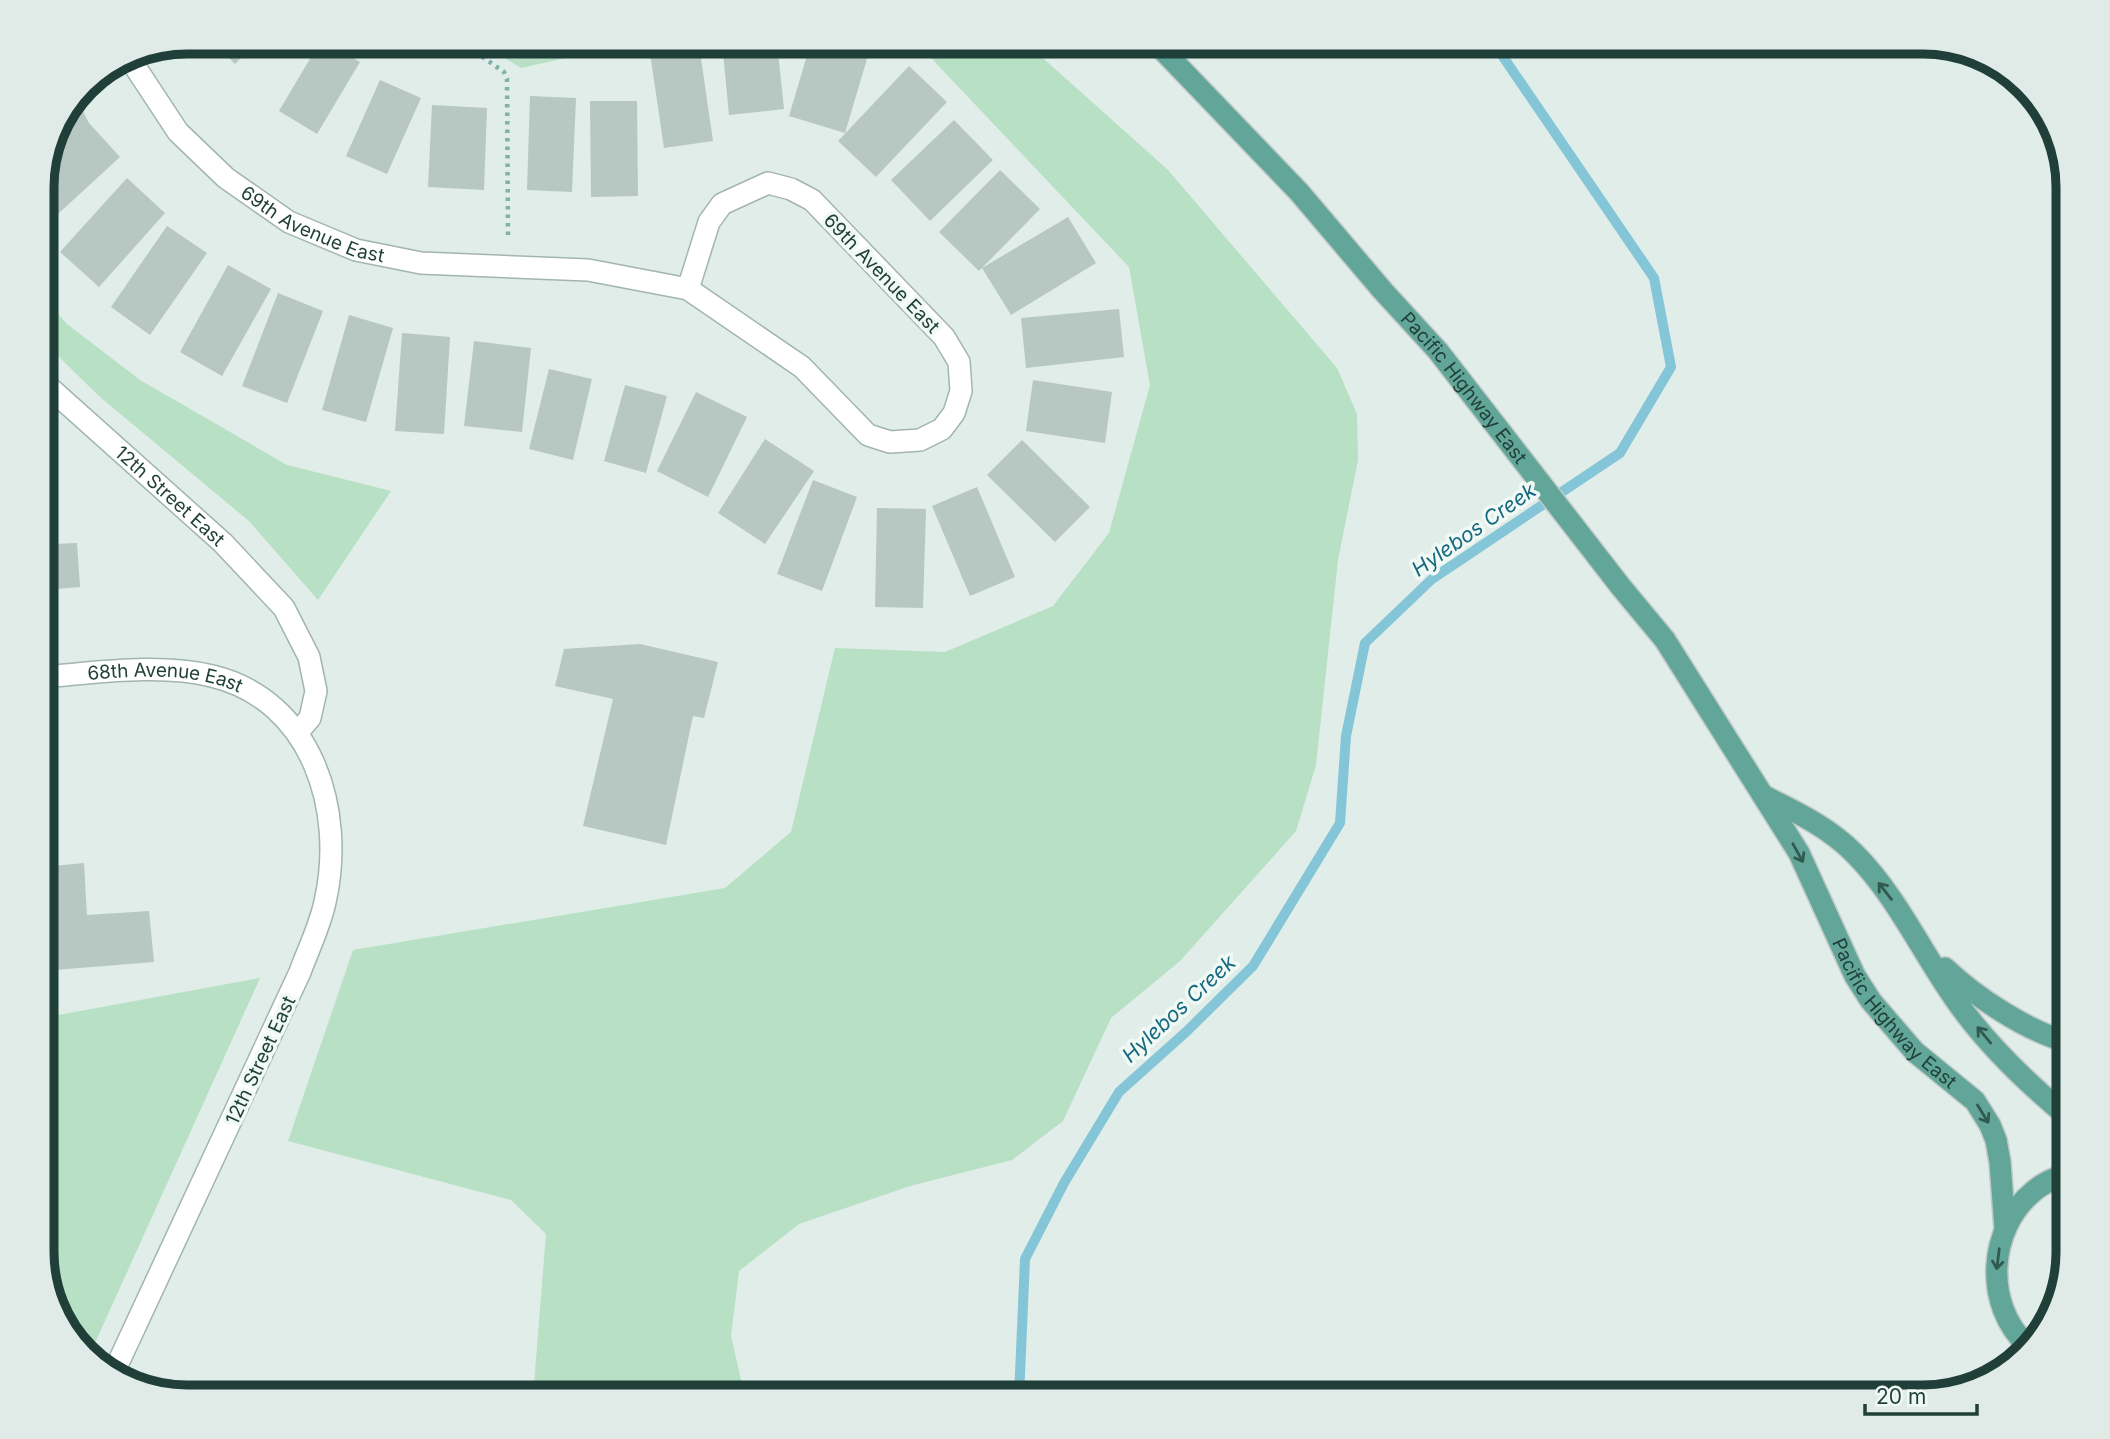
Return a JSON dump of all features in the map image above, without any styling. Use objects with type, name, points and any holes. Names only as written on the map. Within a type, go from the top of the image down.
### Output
[{"type":"main road","name":"Pacific Highway East","points":[[1167,54],[1299,192],[1438,351],[1620,587],[1665,640],[1799,853],[1855,976],[1871,1001],[1915,1052],[1975,1101],[1990,1125],[2000,1162],[2006,1229]]},
{"type":"main road","points":[[1762,795],[1822,825],[1854,853],[1924,947],[1956,1001],[2027,1082],[2056,1107]]},
{"type":"main road","points":[[1924,947],[1963,986],[2043,1034],[2056,1038]]},
{"type":"main road","points":[[2023,1339],[2009,1321],[2000,1299],[1996,1276],[1998,1252],[2017,1209],[2034,1191],[2056,1178]]},
{"type":"street","name":"69th Avenue East","points":[[134,65],[178,132],[226,178],[289,222],[356,250],[421,263],[588,270],[688,289],[802,367],[868,435],[890,442],[920,440],[942,429],[954,413],[961,391],[959,362],[944,337],[812,201],[791,189],[768,183],[722,204],[709,222],[688,289]]},
{"type":"street","name":"12th Street East","points":[[55,393],[223,543],[284,608],[309,657],[316,691],[310,718],[298,732]]},
{"type":"street","name":"68th Avenue East","points":[[55,676],[170,670],[211,675],[248,688],[279,711]]},
{"type":"street","name":"12th Street East","points":[[117,1365],[300,972],[325,904],[330,872],[327,808],[308,749],[298,732],[279,711]]},
{"type":"path","points":[[478,54],[504,72],[507,79],[509,266]]},
{"type":"green space","points":[[498,54],[584,54],[521,68]]},
{"type":"green space","points":[[927,54],[1038,54],[1168,170],[1337,368],[1357,414],[1358,460],[1338,560],[1316,765],[1296,831],[1180,961],[1111,1018],[1063,1121],[1012,1160],[910,1186],[799,1224],[739,1271],[731,1336],[742,1385],[534,1385],[546,1234],[511,1200],[288,1141],[353,950],[725,888],[791,832],[835,648],[945,652],[1053,606],[1109,533],[1150,385],[1129,267]]},
{"type":"green space","points":[[55,310],[67,324],[140,380],[287,465],[391,491],[318,600],[249,521],[100,397],[55,352]]},
{"type":"green space","points":[[260,978],[94,1346],[72,1318],[64,1303],[57,1278],[55,1016]]},
{"type":"building","points":[[225,54],[245,54],[235,64]]},
{"type":"building","points":[[313,54],[347,54],[360,62],[317,134],[279,111]]},
{"type":"building","points":[[650,54],[700,54],[713,141],[664,148]]},
{"type":"building","points":[[723,54],[778,54],[784,109],[729,115]]},
{"type":"building","points":[[807,54],[868,54],[845,133],[789,116]]},
{"type":"building","points":[[909,66],[947,102],[876,177],[838,141]]},
{"type":"building","points":[[380,80],[421,98],[387,174],[346,156]]},
{"type":"building","points":[[530,96],[576,98],[572,192],[527,190]]},
{"type":"building","points":[[590,101],[637,101],[638,196],[591,197]]},
{"type":"building","points":[[432,105],[487,108],[484,190],[428,187]]},
{"type":"building","points":[[81,108],[89,123],[120,157],[55,217],[57,161],[64,136]]},
{"type":"building","points":[[954,120],[993,160],[930,221],[891,180]]},
{"type":"building","points":[[1000,170],[1040,209],[979,271],[939,232]]},
{"type":"building","points":[[127,178],[165,213],[99,287],[60,252]]},
{"type":"building","points":[[1068,217],[1096,263],[1011,315],[982,268]]},
{"type":"building","points":[[167,226],[207,253],[150,335],[111,307]]},
{"type":"building","points":[[228,265],[271,289],[222,376],[180,352]]},
{"type":"building","points":[[278,293],[323,311],[287,403],[242,386]]},
{"type":"building","points":[[1119,309],[1124,357],[1026,368],[1021,318]]},
{"type":"building","points":[[349,315],[393,328],[366,422],[322,410]]},
{"type":"building","points":[[402,333],[450,337],[444,434],[395,431]]},
{"type":"building","points":[[474,341],[531,348],[522,432],[464,426]]},
{"type":"building","points":[[549,369],[592,379],[573,460],[529,449]]},
{"type":"building","points":[[1033,380],[1112,392],[1105,443],[1026,431]]},
{"type":"building","points":[[625,385],[667,396],[646,473],[604,461]]},
{"type":"building","points":[[696,392],[747,417],[708,497],[657,471]]},
{"type":"building","points":[[765,439],[814,471],[765,544],[718,513]]},
{"type":"building","points":[[1022,440],[1090,507],[1055,542],[987,475]]},
{"type":"building","points":[[813,480],[857,497],[822,591],[777,574]]},
{"type":"building","points":[[977,487],[1015,577],[970,596],[932,506]]},
{"type":"building","points":[[877,508],[926,509],[923,608],[875,607]]},
{"type":"building","points":[[77,543],[80,587],[55,589],[55,544]]},
{"type":"building","points":[[640,644],[718,662],[704,718],[693,716],[666,845],[583,826],[613,699],[555,686],[564,649]]},
{"type":"building","points":[[84,863],[87,915],[149,911],[154,962],[55,970],[55,866]]},
{"type":"waterway","name":"Hylebos Creek","points":[[1020,1385],[1025,1259],[1064,1183],[1119,1092],[1186,1032],[1253,966],[1340,823],[1346,736],[1365,643],[1432,579],[1620,453],[1671,367],[1654,278],[1501,54]]}]
